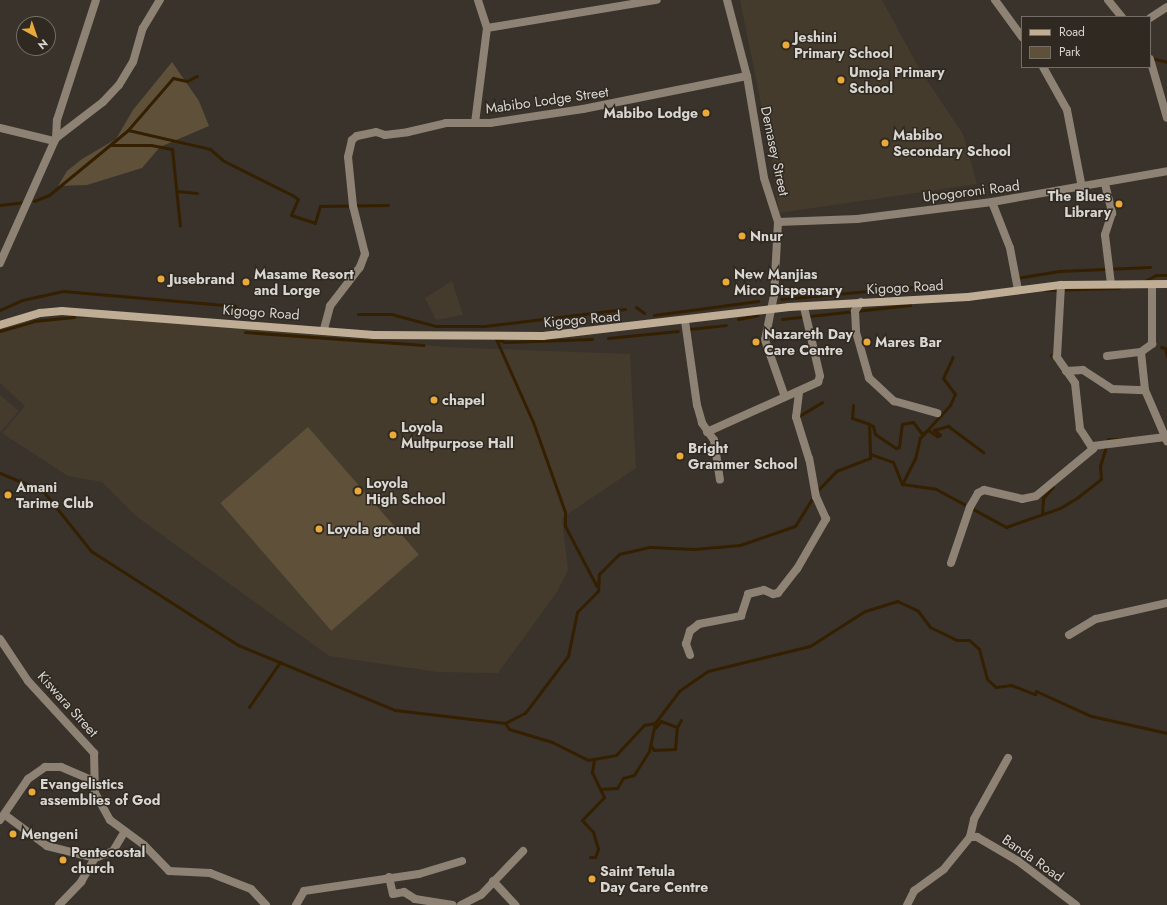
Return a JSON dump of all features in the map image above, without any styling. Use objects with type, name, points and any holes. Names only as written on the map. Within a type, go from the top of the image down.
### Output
[{"type":"main road","name":"Kigogo Road","points":[[0,325],[40,313],[62,311],[324,329],[374,335],[535,336],[685,321],[771,310],[861,302],[968,297],[1061,285],[1167,284]]},
{"type":"street","points":[[0,264],[55,139],[57,120],[96,0]]},
{"type":"street","points":[[0,128],[55,139],[71,130],[119,85],[133,62],[143,28],[160,0]]},
{"type":"street","points":[[474,123],[486,28],[478,0]]},
{"type":"street","points":[[486,28],[657,0]]},
{"type":"street","name":"Demasey Street","points":[[727,0],[747,76],[764,178],[778,222],[771,310],[765,340],[785,397]]},
{"type":"street","points":[[996,0],[1021,36]]},
{"type":"street","points":[[1108,0],[1121,16]]},
{"type":"street","points":[[1151,17],[1167,7]]},
{"type":"street","points":[[1151,62],[1167,118]]},
{"type":"street","points":[[1044,68],[1067,110],[1082,188]]},
{"type":"street","name":"Mabibo Lodge Street","points":[[324,329],[330,306],[360,267],[365,254],[353,206],[348,157],[352,140],[373,132],[385,135],[446,123],[474,123],[590,108],[747,76]]},
{"type":"street","name":"Upogoroni Road","points":[[778,222],[857,219],[992,202],[1082,188],[1167,171]]},
{"type":"street","points":[[1104,184],[1112,213],[1105,235],[1111,284]]},
{"type":"street","points":[[992,202],[1010,248],[1018,290]]},
{"type":"street","points":[[1061,285],[1057,357],[1077,390],[1080,429],[1093,446]]},
{"type":"street","points":[[1107,356],[1141,352],[1153,341],[1152,285]]},
{"type":"street","points":[[861,302],[855,311],[856,332],[869,378],[894,401],[938,413]]},
{"type":"street","points":[[707,432],[799,392],[818,382],[820,376],[804,308]]},
{"type":"street","points":[[685,321],[697,405],[707,432],[715,444],[720,480]]},
{"type":"street","points":[[951,563],[970,507],[978,493],[984,490],[1022,499],[1036,496],[1093,446],[1166,439],[1145,390],[1141,352]]},
{"type":"street","points":[[1066,370],[1083,370],[1112,389],[1145,390]]},
{"type":"street","points":[[690,655],[686,644],[690,631],[699,624],[741,616],[748,594],[764,590],[773,594],[792,577],[826,519],[816,495],[796,417],[799,392]]},
{"type":"street","points":[[1069,635],[1096,619],[1167,603]]},
{"type":"street","name":"Kiswara Street","points":[[0,639],[28,681],[94,753],[94,781],[101,810],[169,871],[210,873],[251,889],[266,905]]},
{"type":"street","points":[[907,905],[914,891],[944,869],[970,837],[974,819],[1008,758]]},
{"type":"street","points":[[94,781],[61,767],[45,767],[28,779],[2,818],[47,846],[95,858],[113,851],[125,831]]},
{"type":"street","name":"Banda Road","points":[[970,837],[977,837],[1018,860],[1076,905]]},
{"type":"street","points":[[461,905],[481,895],[493,880],[523,851]]},
{"type":"street","points":[[59,905],[81,882],[95,858]]},
{"type":"street","points":[[296,905],[304,891],[432,871],[462,861]]},
{"type":"street","points":[[389,877],[393,894],[404,892],[415,899],[453,905]]},
{"type":"street","points":[[493,880],[515,905]]},
{"type":"shaded area","points":[[740,0],[882,0],[920,70],[963,134],[977,184],[779,213],[771,153]]},
{"type":"shaded area","points":[[452,281],[463,315],[436,320],[425,298]]},
{"type":"shaded area","name":"Loyola High School","points":[[112,316],[445,347],[630,354],[636,468],[562,518],[568,570],[557,592],[498,673],[437,672],[329,656],[136,516],[102,482],[68,476],[2,433],[25,406],[0,383],[0,329],[19,322]]},
{"type":"shaded area","points":[[0,395],[19,411],[0,433]]},
{"type":"green space","points":[[172,62],[199,101],[209,126],[160,147],[142,168],[87,185],[58,186],[67,171],[82,159],[116,139],[133,110]]},
{"type":"green space","name":"Loyola ground","points":[[308,427],[419,555],[331,631],[220,503]]},
{"type":"waterway","points":[[1151,58],[1167,62]]},
{"type":"waterway","points":[[34,201],[49,195],[128,130],[173,78],[187,81],[197,76]]},
{"type":"waterway","points":[[128,130],[210,149],[224,161],[298,199],[291,215],[315,223],[320,206],[388,205]]},
{"type":"waterway","points":[[111,145],[151,145],[172,149],[180,226]]},
{"type":"waterway","points":[[177,191],[197,193]]},
{"type":"waterway","points":[[0,205],[23,202]]},
{"type":"waterway","points":[[1016,278],[1059,271],[1150,267]]},
{"type":"waterway","points":[[1141,283],[1156,275],[1167,275]]},
{"type":"waterway","points":[[781,299],[936,285]]},
{"type":"waterway","points":[[1045,290],[1119,288]]},
{"type":"waterway","points":[[0,310],[22,300],[63,291],[235,306]]},
{"type":"waterway","points":[[654,315],[758,301]]},
{"type":"waterway","points":[[782,319],[910,305]]},
{"type":"waterway","points":[[636,307],[644,313]]},
{"type":"waterway","points":[[358,314],[391,314],[436,326],[484,326],[625,309]]},
{"type":"waterway","points":[[738,319],[758,315]]},
{"type":"waterway","points":[[0,331],[34,321],[74,317]]},
{"type":"waterway","points":[[689,329],[726,325]]},
{"type":"waterway","points":[[608,338],[678,331]]},
{"type":"waterway","points":[[245,332],[424,345]]},
{"type":"waterway","points":[[496,339],[533,422],[565,512],[565,526],[596,585],[599,582]]},
{"type":"waterway","points":[[496,339],[505,342],[592,339]]},
{"type":"waterway","points":[[1161,347],[1165,348],[1167,357]]},
{"type":"waterway","points":[[1051,355],[1056,361]]},
{"type":"waterway","points":[[902,484],[915,459],[920,438],[950,405],[955,394],[943,378],[953,357]]},
{"type":"waterway","points":[[799,416],[822,402]]},
{"type":"waterway","points":[[853,405],[852,418],[869,424],[870,454]]},
{"type":"waterway","points":[[869,424],[873,426],[875,434],[896,448],[899,447],[902,424],[913,422],[922,434],[928,430],[937,436],[940,435],[934,430],[948,426],[983,452]]},
{"type":"waterway","points":[[817,491],[836,471],[870,458],[870,454],[893,462],[902,484],[936,489],[1006,527],[1060,508],[1078,497],[1101,479],[1100,466],[1108,439],[1126,439]]},
{"type":"waterway","points":[[0,473],[43,491],[91,551],[238,645],[395,710],[505,723],[509,729],[552,742],[588,760],[616,755],[644,725],[655,723],[679,691],[708,671],[810,646],[865,611],[897,601],[918,611],[930,627],[957,640],[969,640],[979,649],[987,679],[996,687],[1011,685],[1035,694],[1036,691],[1091,716],[1167,733]]},
{"type":"waterway","points":[[1042,514],[1043,498],[1053,487]]},
{"type":"waterway","points":[[505,723],[525,713],[568,656],[577,612],[598,591],[599,574],[619,554],[650,547],[694,549],[740,545],[795,526],[814,496]]},
{"type":"waterway","points":[[249,707],[280,662]]},
{"type":"waterway","points":[[655,728],[661,721],[677,727],[681,720]]},
{"type":"waterway","points":[[600,789],[617,788],[623,778],[634,775],[649,751],[655,723]]},
{"type":"waterway","points":[[651,746],[654,750],[675,749],[677,727]]},
{"type":"waterway","points":[[590,857],[595,857],[598,849],[593,832],[582,820],[604,797],[592,772],[594,759]]},
{"type":"place","name":"Jeshini Primary School","points":[[786,45]]},
{"type":"place","name":"Umoja Primary School","points":[[841,80]]},
{"type":"place","name":"Mabibo Lodge","points":[[706,113]]},
{"type":"place","name":"Mabibo Secondary School","points":[[885,143]]},
{"type":"place","name":"The Blues Library","points":[[1119,204]]},
{"type":"place","name":"Nnur","points":[[742,236]]},
{"type":"place","name":"Jusebrand","points":[[161,279]]},
{"type":"place","name":"Masame Resort and Lorge","points":[[246,282]]},
{"type":"place","name":"New Manjias Mico Dispensary","points":[[726,282]]},
{"type":"place","name":"Nazareth Day Care Centre","points":[[756,342]]},
{"type":"place","name":"Mares Bar","points":[[867,342]]},
{"type":"place","name":"chapel","points":[[434,400]]},
{"type":"place","name":"Loyola Multpurpose Hall","points":[[393,435]]},
{"type":"place","name":"Bright Grammer School","points":[[680,456]]},
{"type":"place","name":"Loyola High School","points":[[358,491]]},
{"type":"place","name":"Amani Tarime Club","points":[[8,495]]},
{"type":"place","name":"Loyola ground","points":[[319,529]]},
{"type":"place","name":"Evangelistics assemblies of God","points":[[32,792]]},
{"type":"place","name":"Mengeni","points":[[13,834]]},
{"type":"place","name":"Pentecostal church","points":[[63,860]]},
{"type":"place","name":"Saint Tetula Day Care Centre","points":[[592,879]]}]
